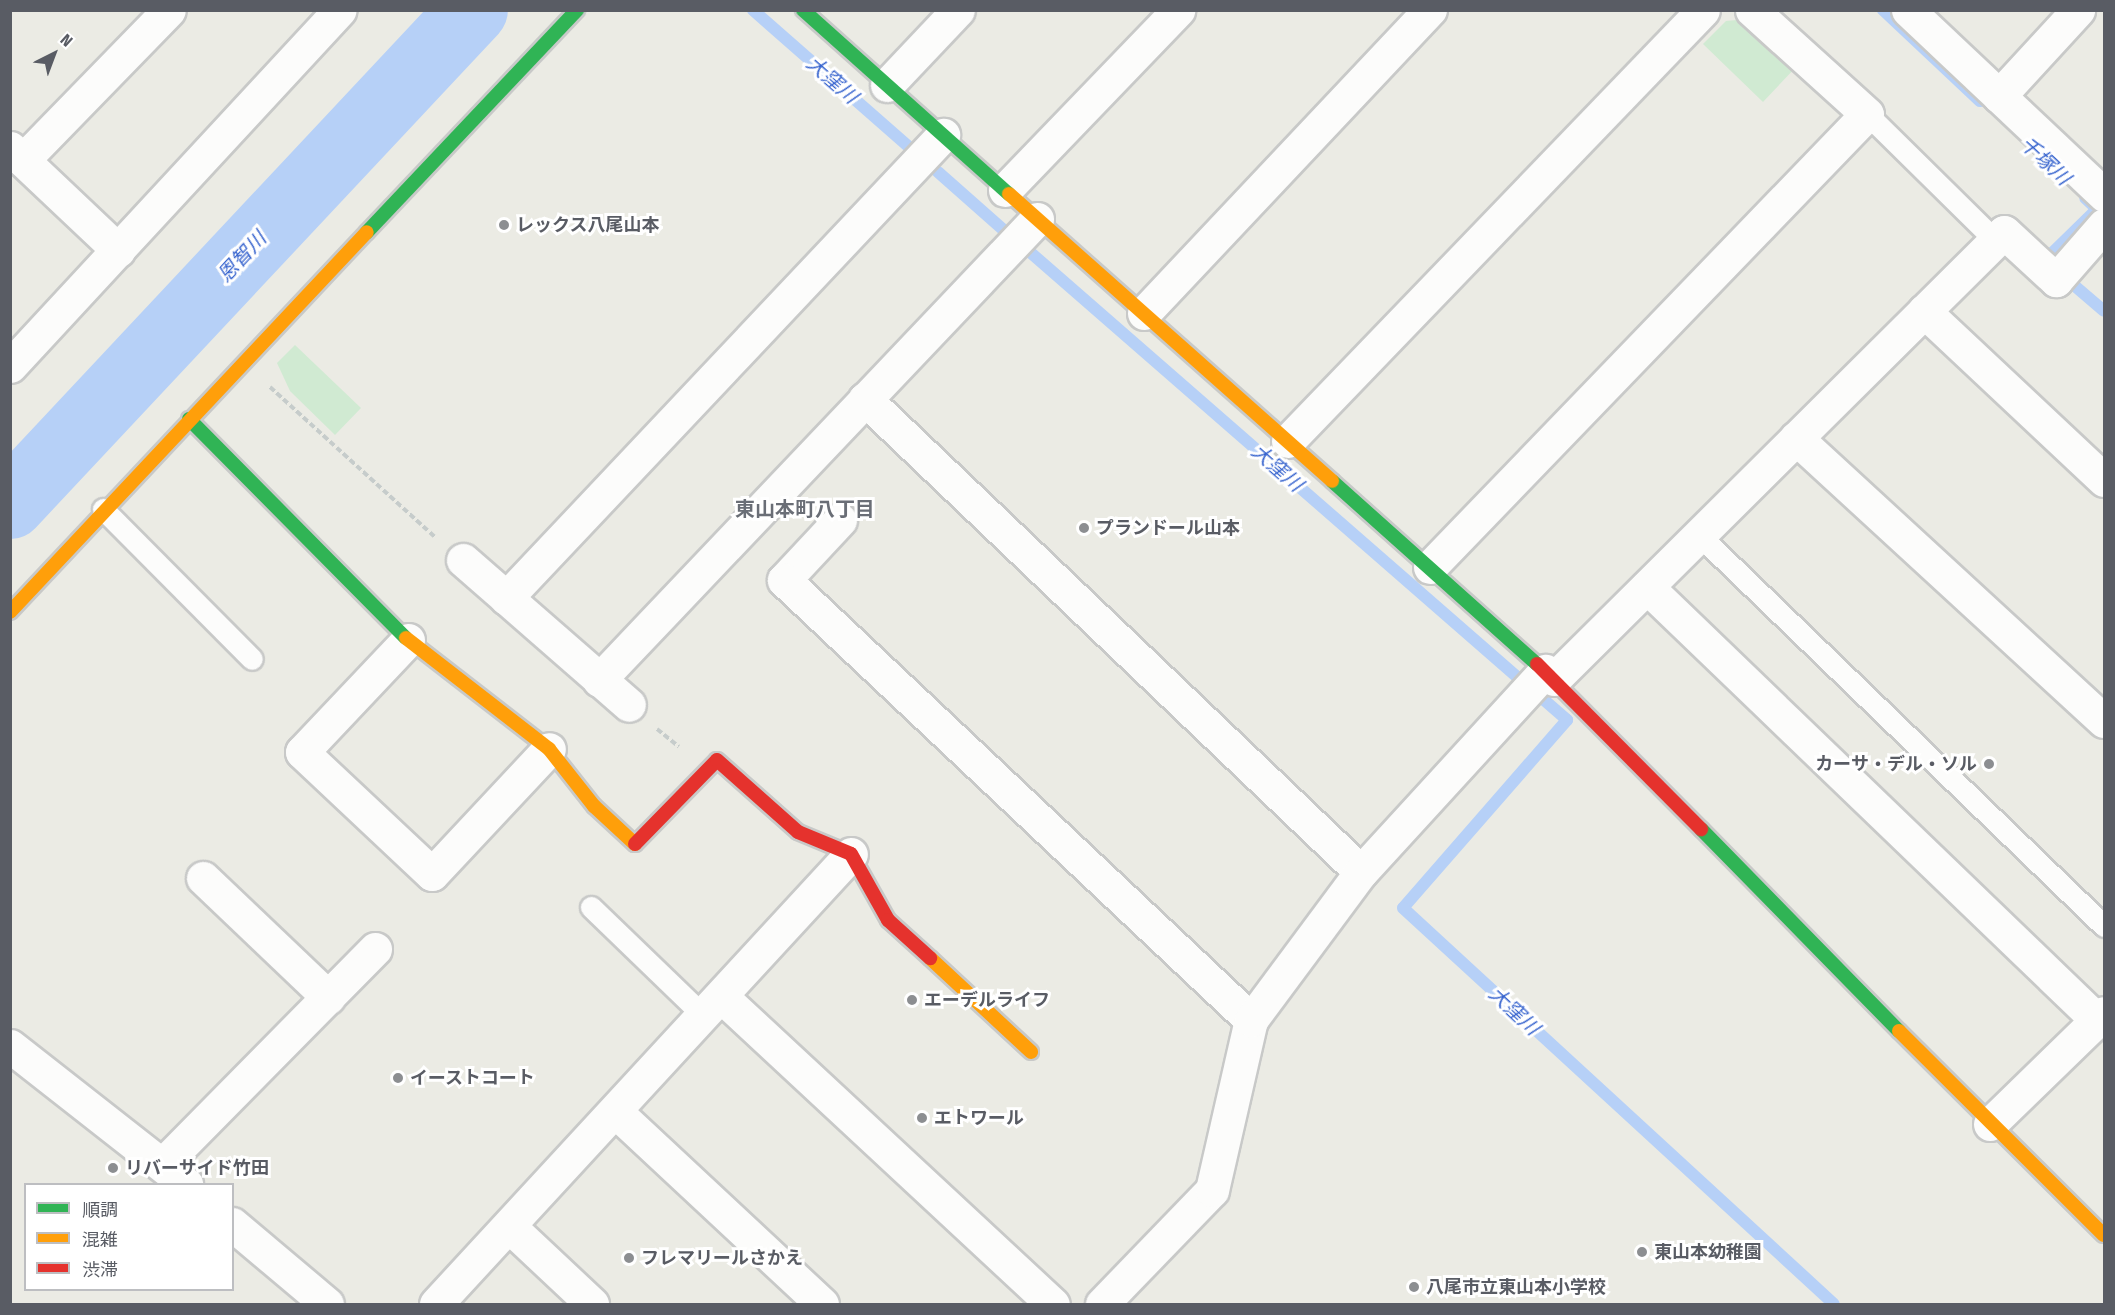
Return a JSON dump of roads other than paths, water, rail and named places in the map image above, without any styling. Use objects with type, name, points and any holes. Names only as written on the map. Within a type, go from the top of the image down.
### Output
[{"type":"street","points":[[118,250],[17,154],[169,10]]},
{"type":"street","points":[[10,366],[340,10]]},
{"type":"street","points":[[10,612],[103,509],[577,10]]},
{"type":"street","points":[[803,10],[1550,675],[1990,1124],[2104,1234]]},
{"type":"street","points":[[887,85],[958,10]]},
{"type":"street","points":[[1005,190],[1178,10]]},
{"type":"street","points":[[1144,313],[1430,10]]},
{"type":"street","points":[[1288,441],[1702,10]]},
{"type":"street","points":[[1430,567],[1868,114],[1752,10]]},
{"type":"street","points":[[1908,10],[2104,195]]},
{"type":"street","points":[[1999,96],[2078,10]]},
{"type":"street","points":[[506,598],[943,135]]},
{"type":"street","points":[[599,680],[1037,219]]},
{"type":"street","points":[[1102,1305],[1212,1190],[1251,1020],[1361,872],[1550,675],[1647,587],[2004,232],[2056,280],[2104,225]]},
{"type":"street","points":[[1924,311],[2104,480]]},
{"type":"street","points":[[865,399],[1361,872]]},
{"type":"street","points":[[189,419],[408,640],[549,749],[594,806],[636,844],[717,760],[798,832],[851,854],[888,920],[1031,1052]]},
{"type":"street","points":[[1796,438],[2104,721]]},
{"type":"street","points":[[840,520],[784,580],[1251,1020]]},
{"type":"street","points":[[463,560],[629,705]]},
{"type":"street","points":[[1647,587],[2101,1017],[1990,1124]]},
{"type":"street","points":[[408,640],[302,752],[432,874],[549,749]]},
{"type":"street","points":[[436,1305],[851,854]]},
{"type":"street","points":[[203,878],[328,997]]},
{"type":"street","points":[[10,1046],[175,1174],[328,997],[375,949]]},
{"type":"street","points":[[712,1005],[1053,1305]]},
{"type":"street","points":[[615,1111],[822,1305]]},
{"type":"street","points":[[234,1226],[327,1305]]},
{"type":"street","points":[[509,1226],[592,1305]]},
{"type":"lane","points":[[1868,114],[1996,241]]},
{"type":"lane","points":[[103,509],[252,659]]},
{"type":"lane","points":[[1699,535],[2104,926]]},
{"type":"lane","points":[[591,907],[712,1005]]},
{"type":"waterway","name":"恩智川","points":[[10,504],[473,10]]},
{"type":"waterway","name":"大窪川","points":[[753,10],[911,149]]},
{"type":"waterway","name":"千塚川","points":[[1883,10],[1980,101]]},
{"type":"waterway","name":"大窪川","points":[[938,172],[1008,234]]},
{"type":"waterway","name":"千塚川","points":[[2049,264],[2045,260],[2097,209],[2085,198]]},
{"type":"waterway","name":"大窪川","points":[[1031,253],[1523,682]]},
{"type":"waterway","name":"千塚川","points":[[2062,275],[2104,311]]},
{"type":"waterway","name":"大窪川","points":[[1543,699],[1567,720],[1403,908],[1834,1304]]},
{"type":"place","name":"レックス八尾山本","points":[[504,225]]},
{"type":"place","name":"プランドール山本","points":[[1084,528]]},
{"type":"place","name":"カーサ・デル・ソル","points":[[1989,764]]},
{"type":"place","name":"エーデルライフ","points":[[912,1000]]},
{"type":"place","name":"イーストコート","points":[[398,1078]]},
{"type":"place","name":"エトワール","points":[[922,1118]]},
{"type":"place","name":"リバーサイド竹田","points":[[113,1168]]},
{"type":"place","name":"東山本幼稚園","points":[[1642,1252]]},
{"type":"place","name":"フレマリールさかえ","points":[[629,1258]]},
{"type":"place","name":"八尾市立東山本小学校","points":[[1414,1287]]},
{"type":"district","name":"東山本町八丁目","points":[[805,509]]}]
